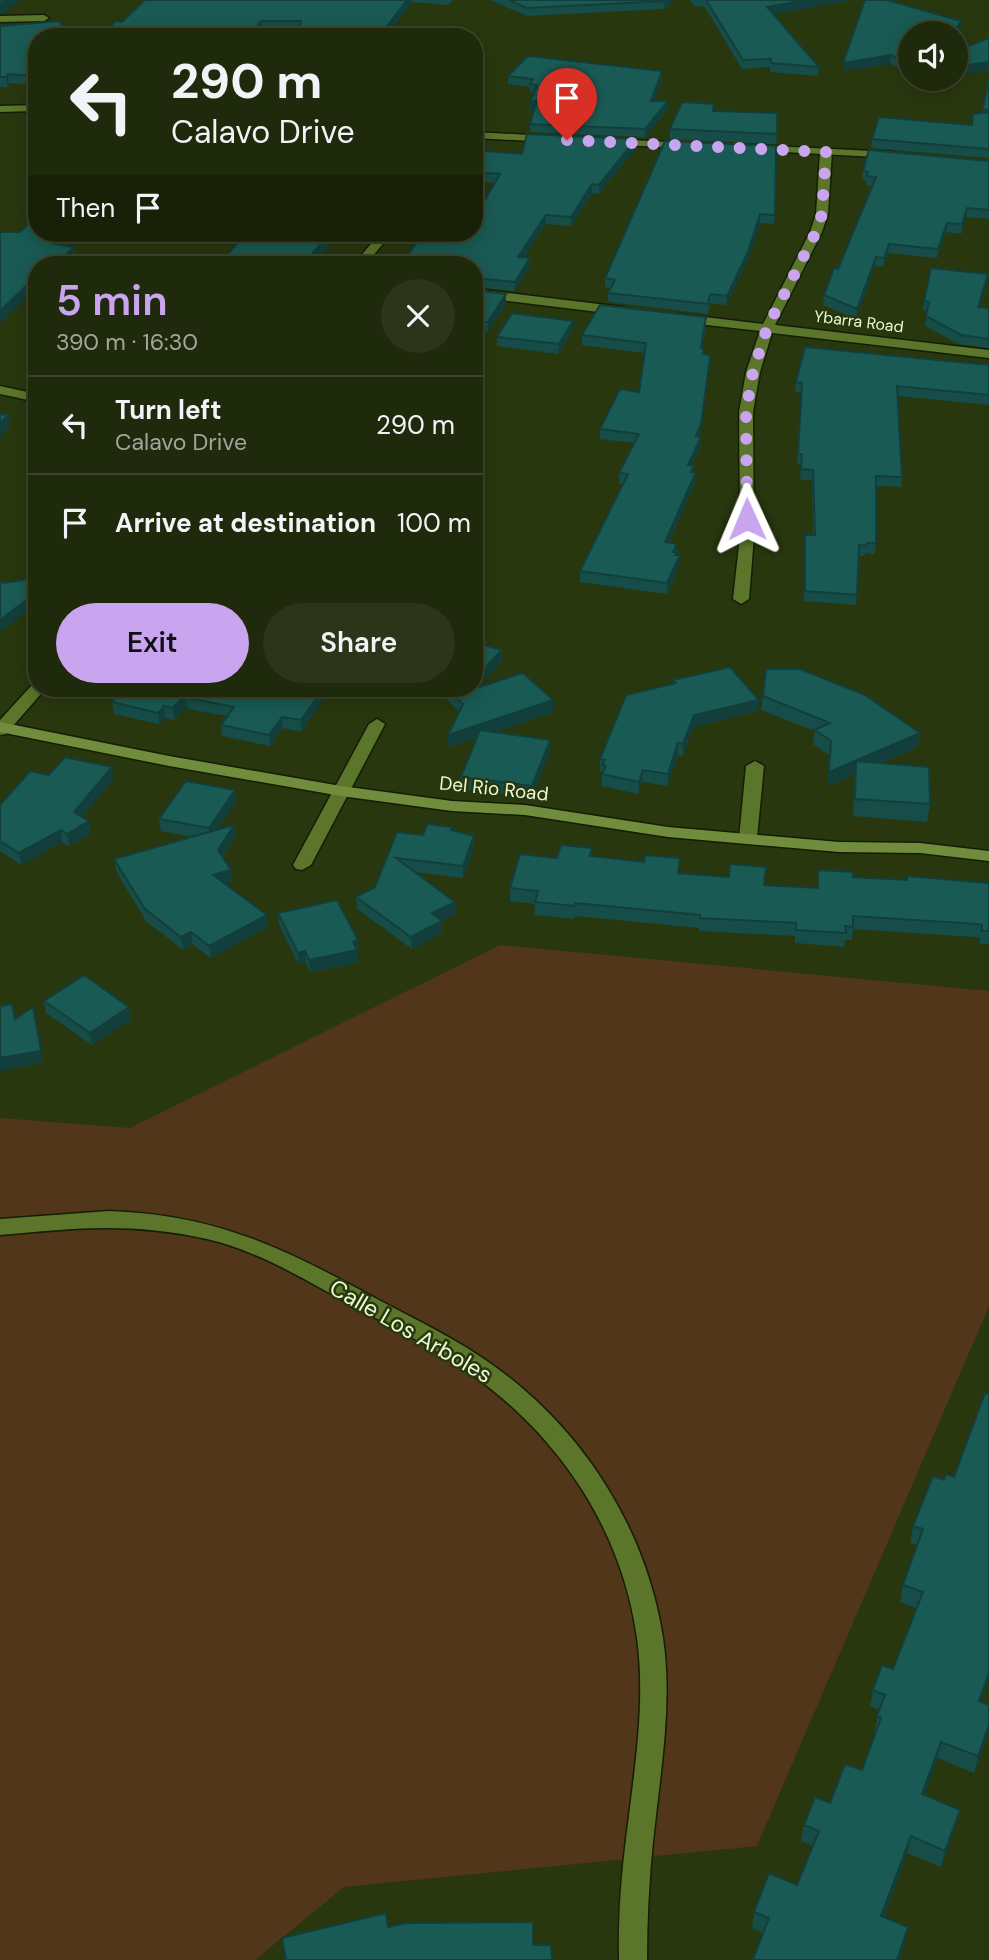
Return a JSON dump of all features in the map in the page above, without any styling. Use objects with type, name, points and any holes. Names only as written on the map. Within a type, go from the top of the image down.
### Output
[{"type":"main road","name":"Del Rio Road","points":[[1,728],[341,791],[452,806],[525,810],[668,832],[839,846],[920,848],[989,856]]},
{"type":"street","points":[[0,19],[44,18]]},
{"type":"street","points":[[0,109],[28,107]]},
{"type":"street","points":[[483,137],[567,140]]},
{"type":"street","points":[[594,141],[703,146]]},
{"type":"street","points":[[744,148],[903,156]]},
{"type":"street","points":[[741,599],[747,536],[746,411],[753,372],[767,328],[819,223],[826,152]]},
{"type":"street","points":[[367,256],[378,242]]},
{"type":"street","points":[[483,294],[637,313]]},
{"type":"street","name":"Ybarra Road","points":[[663,316],[989,354]]},
{"type":"street","points":[[0,390],[28,396]]},
{"type":"street","points":[[1,728],[30,697]]},
{"type":"street","points":[[302,865],[377,724]]},
{"type":"street","points":[[748,838],[755,766]]},
{"type":"street","name":"Calle Los Arboles","points":[[0,1227],[121,1219],[212,1232],[287,1260],[487,1372],[537,1415],[565,1445],[590,1478],[616,1524],[642,1594],[650,1637],[654,1682],[631,1930],[633,1960]]},
{"type":"shaded area","points":[[500,945],[989,991],[989,1306],[757,1846],[344,1887],[255,1960],[0,1960],[0,1118],[130,1128]]},
{"type":"building","points":[[145,0],[407,0],[386,28],[300,28],[301,21],[261,21],[256,28],[109,28],[116,21],[122,22]]},
{"type":"building","points":[[509,0],[666,0],[527,8]]},
{"type":"building","points":[[706,0],[807,0],[767,7],[819,67],[771,63],[771,59],[743,60]]},
{"type":"building","points":[[865,0],[887,0],[961,21],[898,21],[898,59],[891,55],[843,63]]},
{"type":"building","points":[[60,21],[63,28],[28,28],[28,75],[8,74],[6,77],[0,77],[0,26]]},
{"type":"building","points":[[989,38],[989,62],[968,65],[968,46]]},
{"type":"building","points":[[528,56],[662,71],[651,101],[668,101],[645,129],[530,124],[537,100],[530,103],[537,85],[530,84],[533,79],[508,76]]},
{"type":"building","points":[[989,80],[989,112],[983,108]]},
{"type":"building","points":[[682,102],[714,104],[713,111],[777,113],[777,134],[670,129]]},
{"type":"building","points":[[989,112],[989,149],[872,139],[879,117],[972,125],[973,114]]},
{"type":"building","points":[[527,134],[636,139],[599,185],[592,184],[571,217],[546,215],[518,257],[530,258],[515,282],[483,279],[483,256],[407,256],[418,242],[483,242],[483,203],[500,174],[483,173],[483,151],[522,154]]},
{"type":"building","points":[[665,141],[776,146],[775,215],[760,214],[748,252],[727,296],[710,294],[708,304],[608,293],[615,280],[605,278]]},
{"type":"building","points":[[869,150],[989,161],[989,210],[967,208],[962,224],[947,223],[938,249],[889,244],[884,258],[876,257],[857,309],[824,295],[834,268],[838,269],[876,177],[867,176],[868,172],[863,170]]},
{"type":"building","points":[[28,224],[28,242],[57,242],[55,244],[74,247],[64,256],[28,256],[28,284],[0,311],[0,232],[20,232]]},
{"type":"building","points":[[239,242],[322,242],[310,256],[226,256]]},
{"type":"building","points":[[931,268],[988,274],[978,307],[989,308],[989,339],[961,335],[926,316],[929,302],[924,301]]},
{"type":"building","points":[[483,291],[506,294],[488,322],[483,322]]},
{"type":"building","points":[[600,305],[706,317],[701,348],[704,349],[703,354],[709,355],[710,358],[701,424],[696,436],[701,437],[688,465],[694,466],[691,472],[696,472],[665,542],[677,544],[673,552],[680,555],[667,583],[580,571],[628,474],[619,473],[639,434],[600,429],[620,389],[639,392],[646,343],[582,335]]},
{"type":"building","points":[[512,313],[573,321],[559,344],[497,337]]},
{"type":"building","points":[[805,347],[989,365],[989,395],[897,386],[902,477],[876,476],[876,543],[859,545],[857,595],[805,591],[805,535],[815,535],[813,470],[801,469],[802,454],[798,454],[802,383],[796,382]]},
{"type":"building","points":[[0,414],[8,415],[0,424]]},
{"type":"building","points":[[28,579],[28,599],[0,620],[0,581],[3,583]]},
{"type":"building","points":[[483,645],[502,650],[483,670]]},
{"type":"building","points":[[730,667],[759,700],[694,715],[683,744],[678,743],[668,774],[643,770],[639,782],[602,774],[606,766],[602,765],[605,760],[600,759],[626,695],[676,683],[673,680]]},
{"type":"building","points":[[766,669],[800,669],[865,695],[920,733],[829,772],[831,741],[815,730],[830,723],[763,696]]},
{"type":"building","points":[[523,673],[553,700],[448,735],[463,704],[456,697],[483,697],[483,686]]},
{"type":"building","points":[[117,697],[183,697],[173,708],[164,706],[158,713],[112,702]]},
{"type":"building","points":[[318,697],[301,720],[282,717],[269,735],[221,725],[234,707],[188,698]]},
{"type":"building","points":[[480,730],[550,740],[532,786],[461,777]]},
{"type":"building","points":[[65,757],[112,767],[74,812],[89,821],[67,834],[61,830],[19,853],[0,841],[0,805],[30,771],[49,775]]},
{"type":"building","points":[[856,761],[929,767],[930,804],[855,799]]},
{"type":"building","points":[[186,781],[235,790],[209,828],[159,819]]},
{"type":"building","points":[[427,824],[452,827],[451,830],[474,836],[463,866],[396,858],[455,902],[432,913],[442,921],[411,937],[356,897],[375,887],[397,832],[423,835]]},
{"type":"building","points":[[234,825],[218,850],[231,870],[213,875],[267,915],[209,946],[191,932],[181,937],[145,909],[114,859]]},
{"type":"building","points":[[561,845],[592,848],[590,856],[644,862],[645,855],[680,858],[678,873],[729,877],[730,864],[766,867],[764,885],[818,888],[818,870],[853,872],[853,877],[907,880],[907,876],[989,883],[989,931],[982,931],[982,925],[976,924],[853,916],[853,927],[845,926],[846,933],[796,930],[796,923],[700,918],[700,915],[575,903],[574,906],[535,902],[538,891],[510,888],[520,854],[557,858]]},
{"type":"building","points":[[337,900],[358,940],[353,942],[357,950],[309,960],[305,951],[298,953],[278,913]]},
{"type":"building","points":[[84,975],[129,1007],[90,1033],[44,1001]]},
{"type":"building","points":[[12,1004],[15,1019],[33,1007],[41,1051],[0,1058],[0,1006]]},
{"type":"building","points":[[985,1393],[989,1394],[989,1673],[979,1701],[989,1705],[989,1725],[978,1756],[941,1742],[922,1794],[960,1810],[945,1851],[911,1836],[881,1916],[908,1927],[897,1960],[753,1959],[769,1918],[754,1912],[769,1873],[797,1885],[819,1831],[804,1825],[815,1797],[830,1803],[845,1764],[862,1770],[881,1718],[877,1716],[885,1695],[873,1690],[882,1665],[893,1669],[923,1592],[903,1585],[923,1529],[913,1526],[933,1476],[944,1480],[946,1474],[954,1477]]},
{"type":"building","points":[[386,1913],[388,1927],[406,1923],[533,1922],[533,1945],[551,1945],[552,1960],[286,1960],[282,1938]]},
{"type":"route","points":[[567,140],[826,152],[822,214],[816,232],[767,328],[753,372],[746,411],[747,519]]}]
